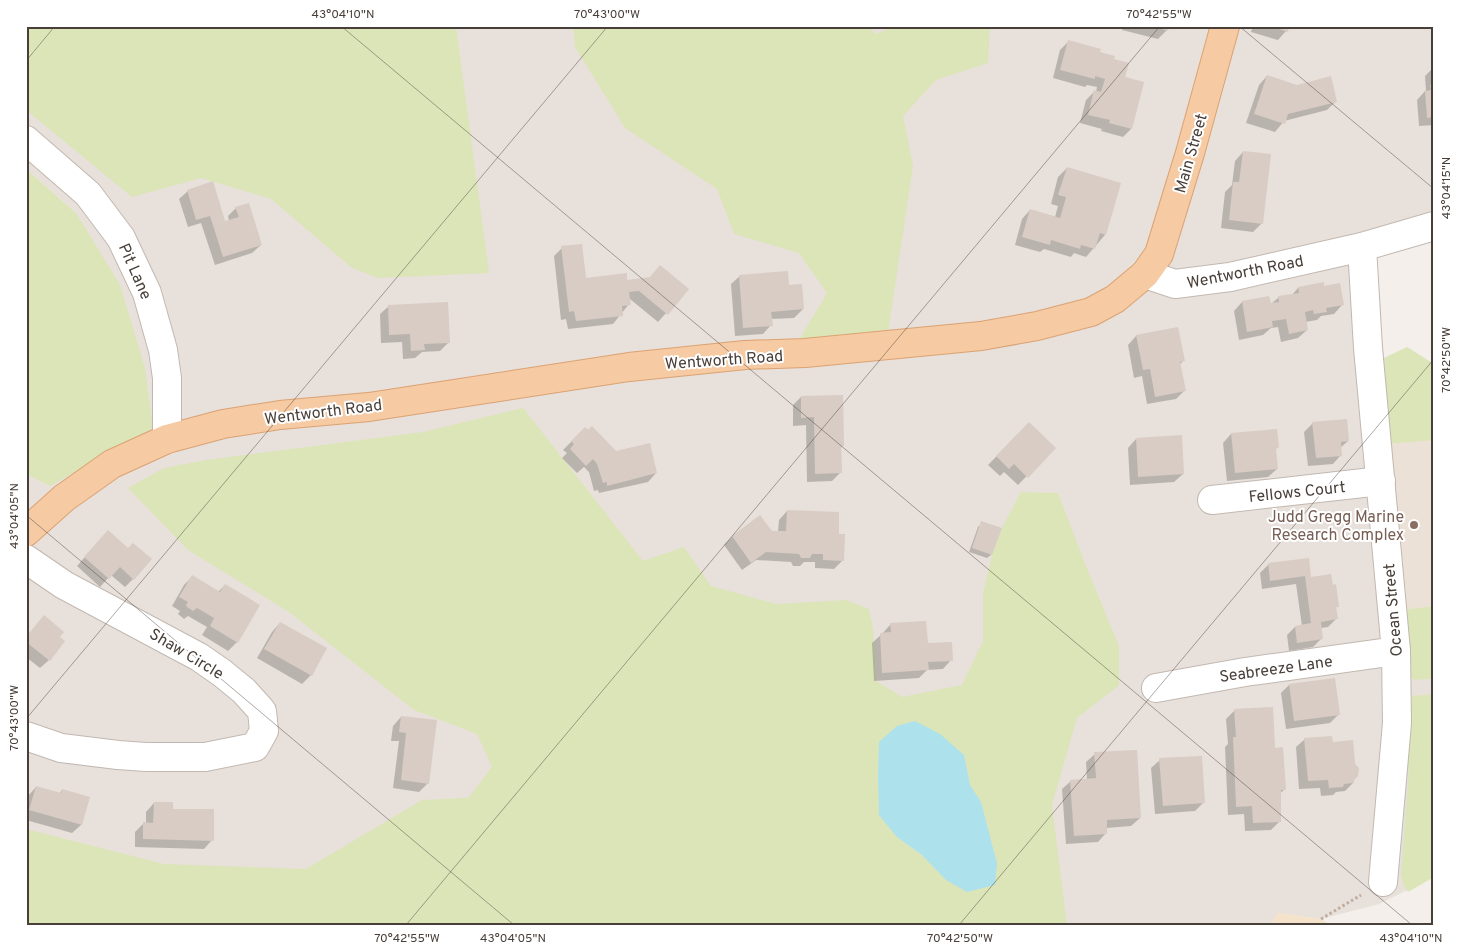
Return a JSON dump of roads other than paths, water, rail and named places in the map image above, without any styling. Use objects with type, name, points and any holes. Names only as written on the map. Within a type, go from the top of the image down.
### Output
[{"type":"main road","name":"Main Street","points":[[1145,274],[1159,254],[1162,246],[1225,26]]},
{"type":"main road","name":"Wentworth Road","points":[[26,532],[64,498],[112,464],[167,439],[214,426],[261,418],[369,406],[629,366],[745,355],[805,354],[981,336],[1037,326],[1091,312],[1115,299],[1145,274]]},
{"type":"street","name":"Pit Lane","points":[[26,140],[88,194],[121,238],[147,293],[163,350],[167,378],[167,439]]},
{"type":"street","name":"Wentworth Road","points":[[1145,274],[1175,284],[1230,277],[1362,247],[1434,226]]},
{"type":"street","name":"Ocean Street","points":[[1362,247],[1368,348],[1396,651],[1397,723],[1383,882]]},
{"type":"street","name":"Fellows Court","points":[[1212,500],[1381,481]]},
{"type":"street","name":"Shaw Circle","points":[[26,559],[64,585],[199,657],[222,673],[244,691],[262,711],[264,731],[255,747],[205,757],[118,755],[61,748],[26,736]]},
{"type":"street","name":"Seabreeze Lane","points":[[1156,688],[1245,672],[1396,651]]},
{"type":"water","points":[[915,721],[940,734],[964,755],[970,785],[981,802],[997,863],[995,885],[967,892],[946,880],[922,855],[897,837],[879,815],[879,742],[897,726]]},
{"type":"place","name":"Judd Gregg Marine Research Complex","points":[[1414,525]]}]
